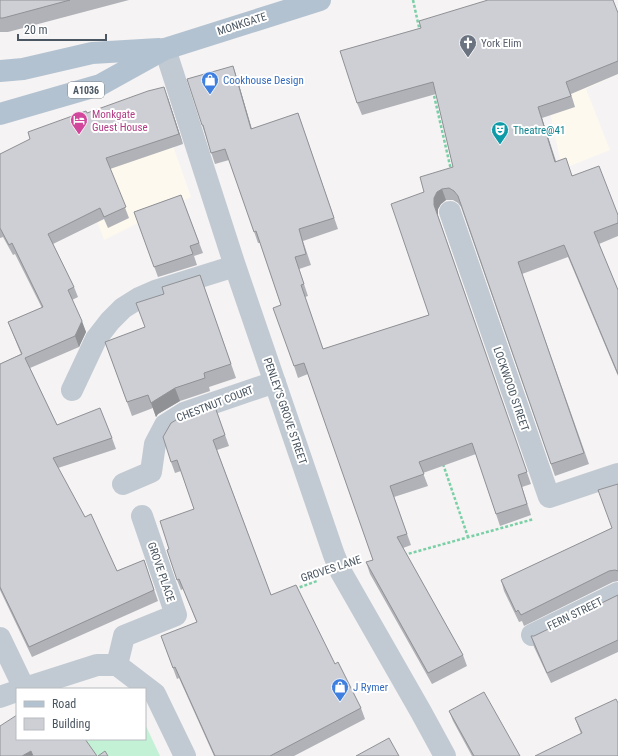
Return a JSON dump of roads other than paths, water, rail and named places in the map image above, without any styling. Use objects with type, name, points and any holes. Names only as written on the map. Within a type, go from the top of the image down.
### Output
[{"type":"main road","name":"MONKGATE","points":[[165,49],[320,0]]},
{"type":"main road","name":"A1036","points":[[0,71],[23,69],[92,53],[165,49]]},
{"type":"main road","name":"A1036","points":[[0,114],[100,86],[165,49]]},
{"type":"street","name":"PENLEY'S GROVE STREET","points":[[165,49],[235,266],[334,555],[341,572],[445,756]]},
{"type":"street","name":"LOCKWOOD STREET","points":[[450,212],[549,497],[618,474]]},
{"type":"street","points":[[72,390],[96,340],[110,321],[123,308],[139,298],[155,291],[235,266]]},
{"type":"street","name":"CHESTNUT COURT","points":[[123,484],[151,472],[155,444],[165,425],[184,413],[275,382]]},
{"type":"street","name":"GROVE PLACE","points":[[117,665],[124,636],[176,615],[142,516]]},
{"type":"street","name":"FERN STREET","points":[[532,635],[618,593]]},
{"type":"street","points":[[0,638],[21,688]]},
{"type":"street","points":[[24,688],[97,665],[117,665],[155,694],[185,756]]},
{"type":"street","points":[[0,697],[16,691]]},
{"type":"place","name":"York Elim","points":[[468,58]]},
{"type":"place","name":"Cookhouse Design","points":[[210,95]]},
{"type":"place","name":"Monkgate Guest House","points":[[79,135]]},
{"type":"place","name":"Theatre@41","points":[[500,145]]},
{"type":"place","name":"J Rymer","points":[[340,702]]}]
